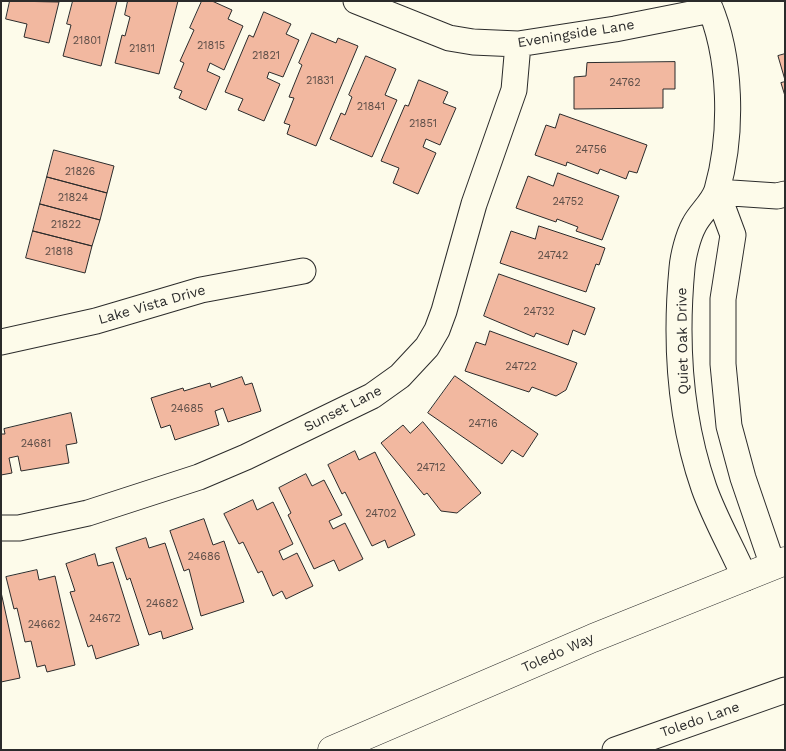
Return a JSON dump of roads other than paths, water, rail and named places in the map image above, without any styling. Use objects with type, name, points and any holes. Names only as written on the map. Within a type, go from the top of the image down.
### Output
[{"type":"main road","name":"Toledo Way","points":[[332,750],[592,638],[779,564]]},
{"type":"street","name":"Eveningside Lane","points":[[356,1],[449,38],[473,42],[518,44],[615,29],[709,6]]},
{"type":"street","name":"Quiet Oak Drive","points":[[709,6],[722,42],[726,73],[727,132],[717,192],[694,225],[682,267],[680,373],[686,422],[704,489],[745,578]]},
{"type":"street","name":"Sunset Lane","points":[[1,528],[19,528],[88,513],[199,477],[246,457],[372,396],[400,376],[427,347],[437,330],[444,311],[474,204],[514,90],[518,44]]},
{"type":"street","points":[[779,564],[744,478],[729,426],[723,364],[723,299],[734,234],[717,192],[782,198]]},
{"type":"street","name":"Lake Vista Drive","points":[[1,342],[96,321],[201,290],[304,271]]},
{"type":"street","name":"Toledo Lane","points":[[614,750],[785,690]]}]
